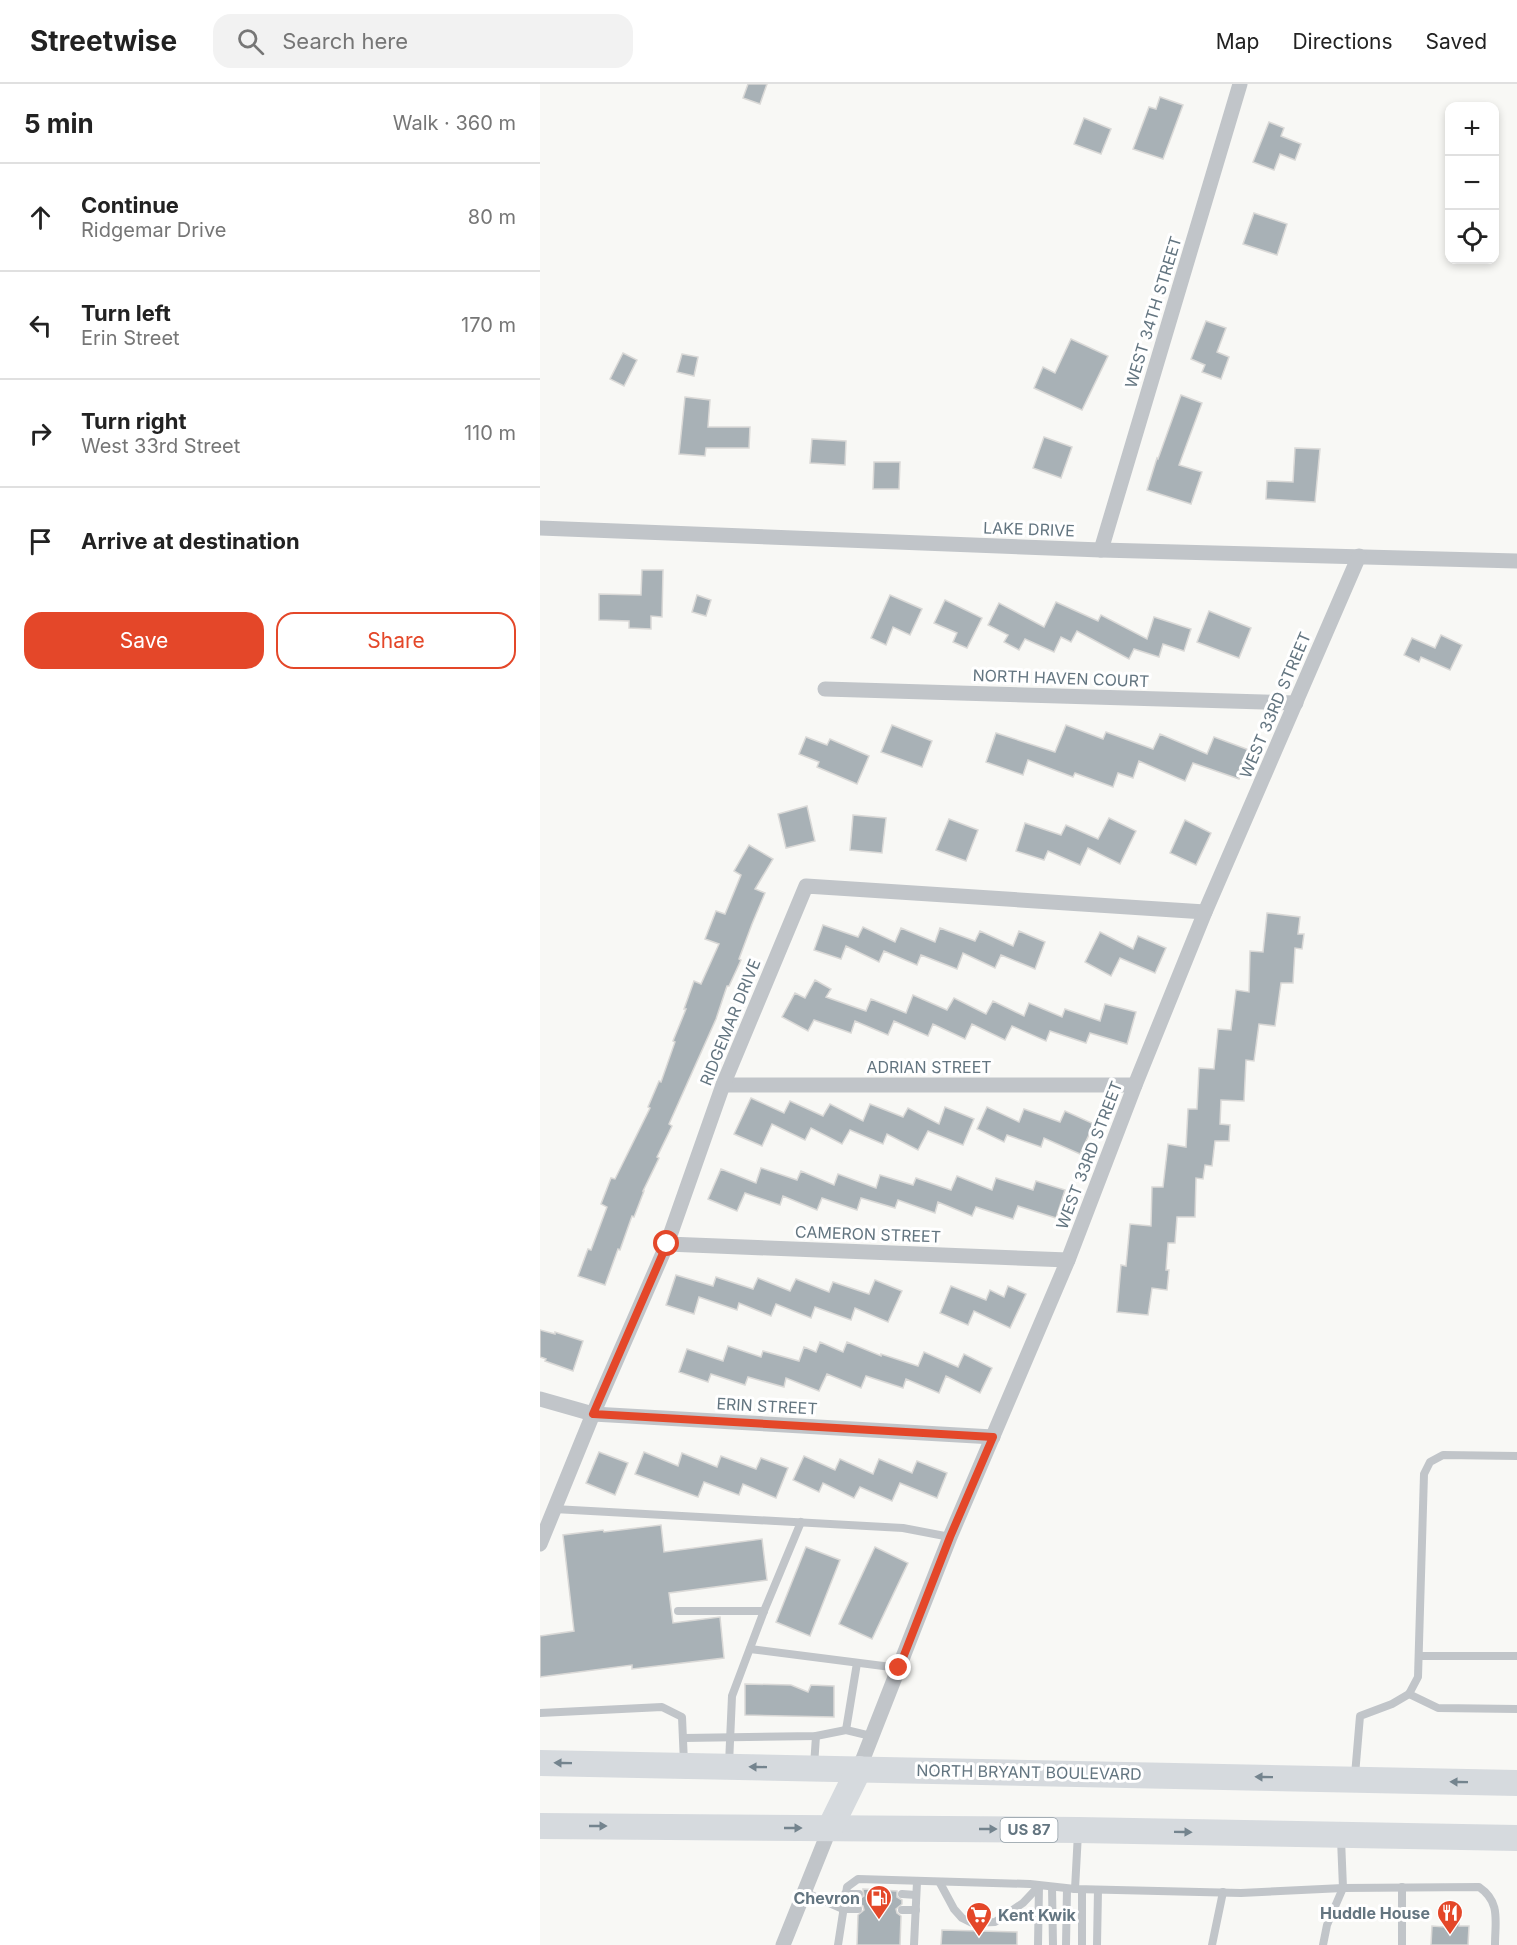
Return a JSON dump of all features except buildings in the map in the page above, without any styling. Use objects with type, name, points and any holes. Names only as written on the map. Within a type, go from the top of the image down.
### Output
[{"type":"highway","name":"NORTH BRYANT BOULEVARD","points":[[540,1763],[1517,1783]]},
{"type":"highway","points":[[830,1828],[859,1769]]},
{"type":"highway","name":"US 87","points":[[540,1826],[1078,1830],[1517,1838]]},
{"type":"street","name":"WEST 34TH STREET","points":[[1101,550],[1240,84]]},
{"type":"street","name":"LAKE DRIVE","points":[[540,528],[1101,550],[1517,561]]},
{"type":"street","name":"WEST 33RD STREET","points":[[859,1769],[950,1537],[1068,1260],[1205,912],[1359,556]]},
{"type":"street","name":"NORTH HAVEN COURT","points":[[825,689],[1296,703]]},
{"type":"street","name":"RIDGEMAR DRIVE","points":[[540,1544],[593,1414],[667,1244],[723,1084],[806,886],[1205,912]]},
{"type":"street","name":"ADRIAN STREET","points":[[723,1084],[1135,1085]]},
{"type":"street","name":"CAMERON STREET","points":[[667,1244],[1068,1260]]},
{"type":"street","name":"ERIN STREET","points":[[540,1399],[593,1414],[993,1437]]},
{"type":"street","points":[[783,1945],[830,1828]]},
{"type":"lane","points":[[1355,1779],[1360,1716],[1392,1704],[1409,1694],[1418,1677],[1424,1473],[1430,1462],[1443,1455],[1517,1456]]},
{"type":"lane","points":[[554,1509],[903,1528],[950,1537]]},
{"type":"lane","points":[[729,1766],[732,1696],[801,1522]]},
{"type":"lane","points":[[678,1611],[764,1611]]},
{"type":"lane","points":[[750,1649],[899,1668]]},
{"type":"lane","points":[[1419,1656],[1517,1656]]},
{"type":"lane","points":[[846,1730],[857,1663]]},
{"type":"lane","points":[[1409,1694],[1438,1708],[1517,1709]]},
{"type":"lane","points":[[540,1713],[662,1707],[682,1717],[684,1765]]},
{"type":"lane","points":[[684,1738],[816,1736],[846,1730],[871,1736]]},
{"type":"lane","points":[[814,1768],[816,1736]]},
{"type":"lane","points":[[1066,1945],[1075,1889],[1078,1830]]},
{"type":"lane","points":[[1323,1945],[1327,1925],[1343,1888],[1341,1835]]},
{"type":"lane","points":[[838,1945],[847,1887],[858,1879],[1098,1890],[1224,1892],[1479,1887],[1490,1894],[1495,1903],[1495,1945]]},
{"type":"lane","points":[[914,1945],[917,1882]]},
{"type":"lane","points":[[940,1882],[954,1909],[962,1918],[972,1923],[995,1922],[1023,1903],[1039,1886]]},
{"type":"lane","points":[[1038,1945],[1039,1886]]},
{"type":"lane","points":[[1052,1887],[1053,1945]]},
{"type":"lane","points":[[1402,1887],[1402,1945]]},
{"type":"lane","points":[[1075,1889],[1082,1945]]},
{"type":"lane","points":[[1097,1945],[1098,1890]]},
{"type":"lane","points":[[804,1892],[843,1909],[858,1909]]},
{"type":"lane","points":[[1212,1945],[1224,1892]]},
{"type":"lane","points":[[845,1894],[859,1894]]},
{"type":"lane","points":[[902,1894],[916,1895]]},
{"type":"lane","points":[[902,1910],[916,1910]]},
{"type":"place","name":"Chevron","points":[[879,1921]]},
{"type":"place","name":"Huddle House","points":[[1450,1936]]},
{"type":"place","name":"Kent Kwik","points":[[979,1938]]},
{"type":"route","points":[[667,1244],[593,1414],[993,1437],[950,1537],[899,1668]]}]
